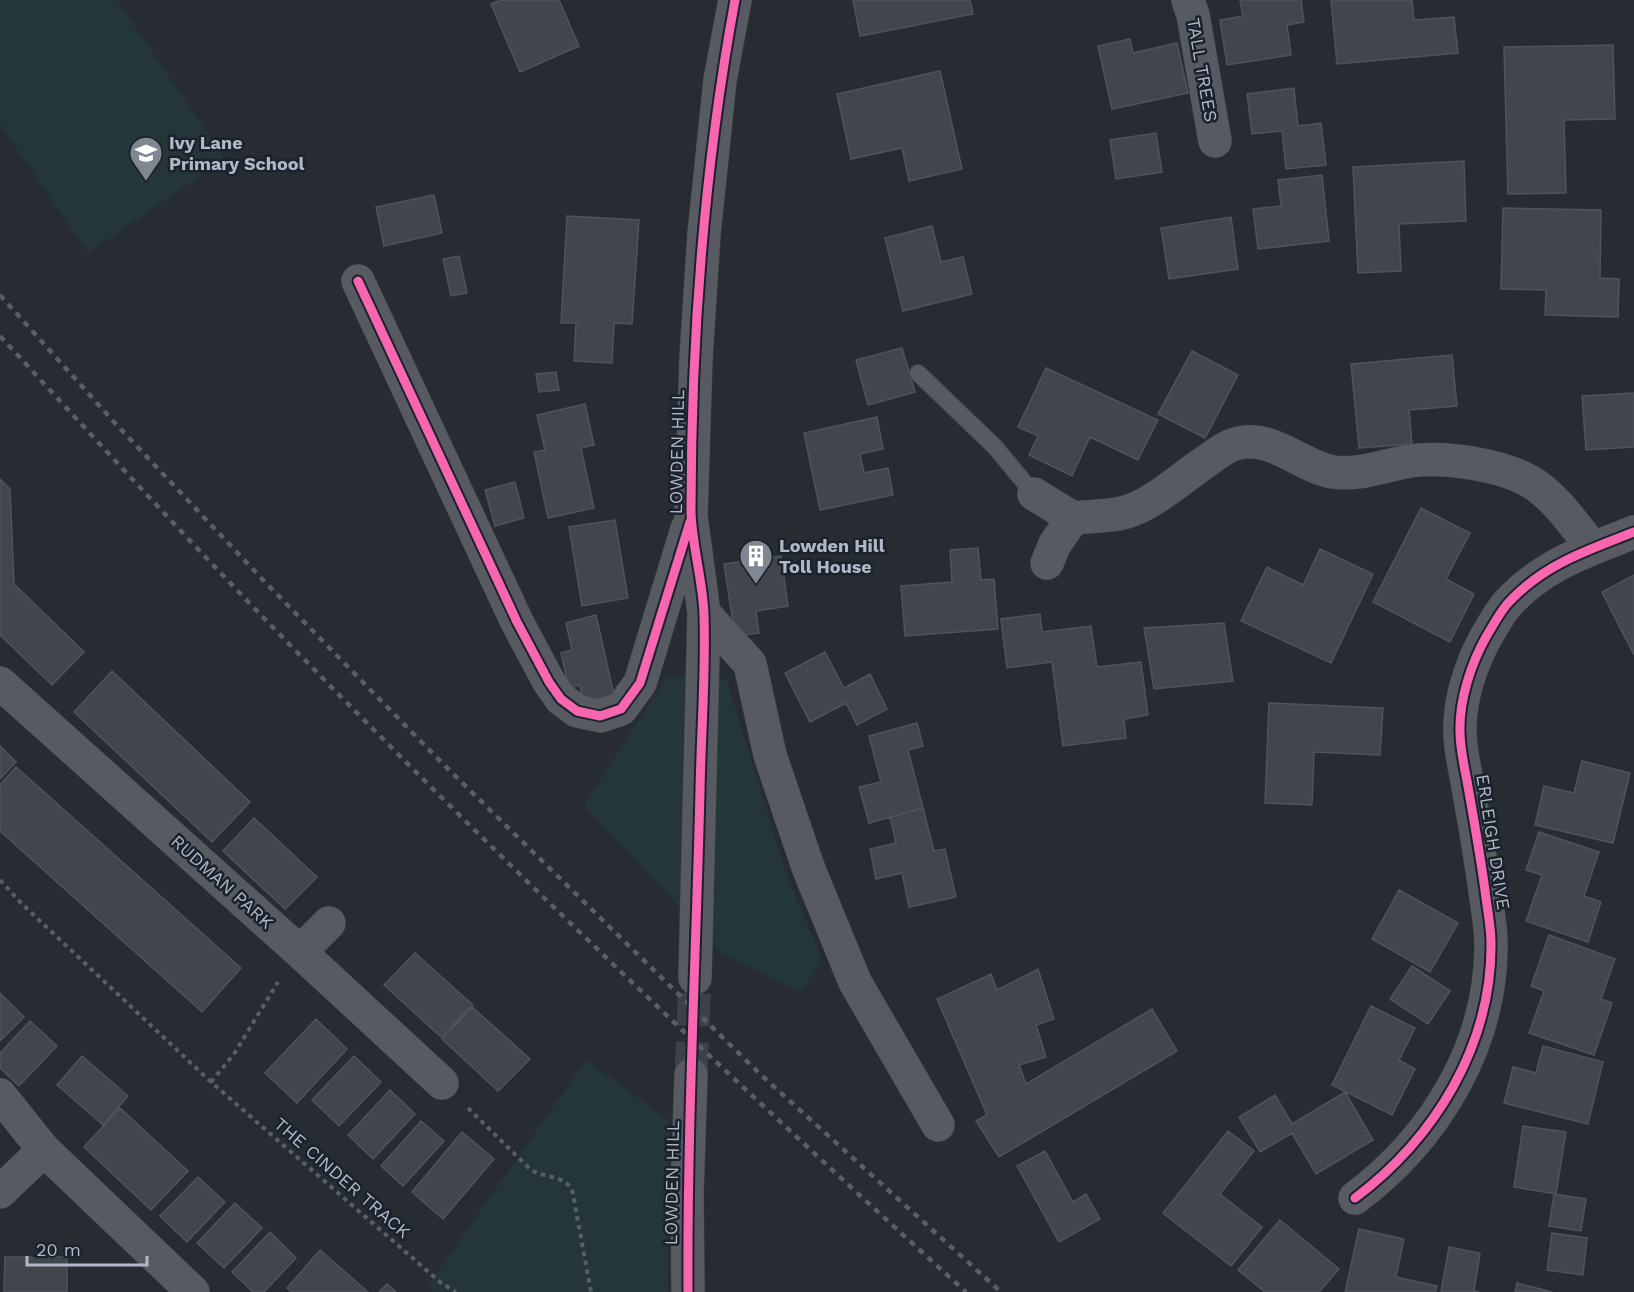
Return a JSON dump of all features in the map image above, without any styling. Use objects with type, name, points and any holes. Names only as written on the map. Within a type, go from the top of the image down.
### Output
[{"type":"street","name":"LOWDEN HILL","points":[[695,978],[704,613],[691,516],[696,358],[704,234],[720,80],[735,0]]},
{"type":"street","name":"TALL TREES","points":[[1188,0],[1193,15],[1215,141]]},
{"type":"street","points":[[358,281],[517,622],[549,682],[561,699],[577,711],[600,716],[621,709],[640,683],[691,516]]},
{"type":"street","points":[[1034,494],[1073,518],[1133,510],[1221,451],[1245,442],[1258,442],[1288,452],[1319,469],[1335,472],[1351,472],[1435,458],[1455,460],[1517,476],[1535,484],[1549,495],[1592,547]]},
{"type":"street","points":[[1047,563],[1055,544],[1073,518]]},
{"type":"street","name":"ERLEIGH DRIVE","points":[[1355,1198],[1396,1162],[1438,1111],[1460,1076],[1484,1015],[1489,990],[1491,940],[1460,731],[1462,708],[1472,668],[1486,637],[1510,601],[1539,575],[1592,547],[1634,532]]},
{"type":"street","points":[[704,613],[750,664],[770,755],[808,867],[855,982],[938,1125]]},
{"type":"street","name":"RUDMAN PARK","points":[[0,683],[300,952],[442,1083]]},
{"type":"street","points":[[300,952],[329,923]]},
{"type":"street","name":"LOWDEN HILL","points":[[688,1292],[687,1193],[691,1075]]},
{"type":"street","points":[[0,1095],[44,1150],[193,1292]]},
{"type":"street","points":[[0,1192],[44,1150]]},
{"type":"lane","points":[[918,373],[995,447],[1034,494]]},
{"type":"path","points":[[211,1082],[234,1054],[276,985]]},
{"type":"path","points":[[442,1083],[530,1169],[542,1176],[559,1178],[572,1189],[591,1292]]},
{"type":"shaded area","points":[[0,0],[117,0],[225,159],[88,253],[0,124]]},
{"type":"shaded area","points":[[667,676],[685,678],[680,908],[584,805]]},
{"type":"shaded area","points":[[715,679],[727,680],[786,873],[822,959],[801,992],[722,953],[710,940]]},
{"type":"shaded area","points":[[586,1060],[669,1120],[668,1292],[434,1292],[427,1287]]},
{"type":"building","points":[[501,0],[559,0],[579,46],[520,72],[491,4]]},
{"type":"building","points":[[853,0],[970,0],[973,14],[860,36]]},
{"type":"building","points":[[1240,0],[1301,0],[1304,22],[1287,25],[1291,55],[1227,65],[1220,20],[1243,16]]},
{"type":"building","points":[[1331,0],[1412,0],[1414,20],[1454,17],[1458,53],[1337,64]]},
{"type":"building","points":[[1130,39],[1133,53],[1177,43],[1188,93],[1112,109],[1098,46]]},
{"type":"building","points":[[1613,45],[1615,119],[1564,120],[1566,193],[1508,194],[1504,47]]},
{"type":"building","points":[[940,71],[962,169],[909,181],[902,148],[851,159],[837,94]]},
{"type":"building","points":[[1294,88],[1298,126],[1321,123],[1326,165],[1286,169],[1282,131],[1252,134],[1247,94]]},
{"type":"building","points":[[1156,133],[1162,172],[1116,179],[1110,140]]},
{"type":"building","points":[[1464,161],[1466,221],[1399,224],[1401,271],[1358,273],[1353,167]]},
{"type":"building","points":[[1322,175],[1329,241],[1258,249],[1253,209],[1281,206],[1278,180]]},
{"type":"building","points":[[434,195],[442,233],[384,246],[376,207]]},
{"type":"building","points":[[1503,208],[1601,210],[1600,278],[1619,279],[1618,317],[1545,315],[1546,290],[1501,289]]},
{"type":"building","points":[[567,216],[639,220],[632,324],[614,323],[612,363],[574,361],[576,323],[561,323]]},
{"type":"building","points":[[1231,217],[1238,269],[1169,279],[1161,228]]},
{"type":"building","points":[[932,226],[941,262],[963,257],[972,294],[903,311],[885,238]]},
{"type":"building","points":[[459,256],[467,293],[451,296],[443,259]]},
{"type":"building","points":[[902,348],[915,392],[868,405],[856,360]]},
{"type":"building","points":[[1192,351],[1238,375],[1205,438],[1158,414]]},
{"type":"building","points":[[1452,355],[1457,406],[1409,410],[1412,444],[1359,448],[1351,364]]},
{"type":"building","points":[[1046,368],[1158,420],[1138,460],[1090,437],[1072,476],[1029,455],[1038,436],[1018,427]]},
{"type":"building","points":[[556,372],[559,390],[539,392],[536,374]]},
{"type":"building","points":[[1634,393],[1634,447],[1586,450],[1582,396]]},
{"type":"building","points":[[585,404],[594,445],[581,448],[594,508],[548,518],[534,452],[545,450],[537,415]]},
{"type":"building","points":[[877,417],[883,449],[860,454],[864,473],[888,468],[893,495],[820,510],[804,433]]},
{"type":"building","points":[[0,479],[10,489],[14,584],[84,652],[52,685],[0,635]]},
{"type":"building","points":[[515,482],[524,518],[495,526],[485,490]]},
{"type":"building","points":[[1421,508],[1470,533],[1446,579],[1474,594],[1450,642],[1373,602]]},
{"type":"building","points":[[615,520],[628,598],[582,606],[569,527]]},
{"type":"building","points":[[978,548],[981,580],[994,579],[998,629],[905,636],[901,586],[952,582],[950,550]]},
{"type":"building","points":[[1320,549],[1373,574],[1331,663],[1241,621],[1267,567],[1303,585]]},
{"type":"building","name":"Lowden Hill Toll House","points":[[781,556],[788,606],[756,611],[759,633],[735,636],[724,564]]},
{"type":"building","points":[[1634,575],[1634,655],[1602,592]]},
{"type":"building","points":[[1040,614],[1042,632],[1091,626],[1097,667],[1141,662],[1148,715],[1124,719],[1126,738],[1063,746],[1052,662],[1007,668],[1001,619]]},
{"type":"building","points":[[596,615],[614,695],[583,702],[580,685],[569,688],[561,653],[572,650],[566,623]]},
{"type":"building","points":[[1224,623],[1233,681],[1154,689],[1144,628]]},
{"type":"building","points":[[825,652],[844,688],[870,674],[887,709],[857,725],[846,703],[810,722],[785,673]]},
{"type":"building","points":[[112,671],[250,802],[212,842],[74,712]]},
{"type":"building","points":[[1269,703],[1383,708],[1380,755],[1314,752],[1312,805],[1265,803]]},
{"type":"building","points":[[917,723],[923,746],[908,750],[923,808],[869,823],[859,787],[881,782],[869,736]]},
{"type":"building","points":[[0,746],[16,762],[0,779]]},
{"type":"building","points":[[1582,761],[1630,773],[1613,843],[1535,825],[1544,786],[1574,793]]},
{"type":"building","points":[[16,767],[241,968],[202,1012],[0,831],[0,785]]},
{"type":"building","points":[[923,808],[934,851],[945,849],[956,897],[909,907],[902,873],[876,879],[870,849],[896,843],[890,817]]},
{"type":"building","points":[[254,818],[317,877],[285,909],[223,851]]},
{"type":"building","points":[[1539,832],[1599,852],[1584,896],[1601,902],[1588,942],[1526,921],[1542,875],[1526,870]]},
{"type":"building","points":[[1399,890],[1458,923],[1430,972],[1372,939]]},
{"type":"building","points":[[1549,935],[1615,959],[1601,999],[1612,1003],[1594,1055],[1529,1033],[1544,991],[1531,986]]},
{"type":"building","points":[[415,953],[473,1005],[441,1037],[384,985]]},
{"type":"building","points":[[1412,966],[1450,991],[1428,1024],[1390,999]]},
{"type":"building","points":[[1038,969],[1054,1019],[1036,1025],[1046,1057],[1019,1065],[1026,1084],[1152,1009],[1177,1051],[999,1157],[976,1121],[987,1115],[937,999],[991,974],[997,990]]},
{"type":"building","points":[[0,993],[24,1017],[0,1041]]},
{"type":"building","points":[[1371,1006],[1415,1028],[1399,1060],[1415,1069],[1392,1115],[1332,1085]]},
{"type":"building","points":[[472,1007],[530,1059],[498,1091],[442,1039]]},
{"type":"building","points":[[316,1019],[347,1049],[297,1103],[265,1073]]},
{"type":"building","points":[[30,1021],[57,1046],[19,1086],[0,1068],[0,1053]]},
{"type":"building","points":[[1543,1046],[1603,1062],[1588,1124],[1504,1103],[1513,1067],[1536,1073]]},
{"type":"building","points":[[82,1056],[128,1096],[103,1125],[57,1085]]},
{"type":"building","points":[[354,1056],[381,1082],[339,1126],[312,1100]]},
{"type":"building","points":[[390,1090],[415,1114],[373,1159],[348,1135]]},
{"type":"building","points":[[1345,1092],[1373,1140],[1316,1174],[1292,1133],[1260,1152],[1239,1117],[1275,1095],[1292,1124]]},
{"type":"building","points":[[120,1108],[188,1171],[151,1210],[84,1147]]},
{"type":"building","points":[[421,1121],[444,1141],[403,1186],[381,1166]]},
{"type":"building","points":[[1523,1126],[1566,1132],[1556,1194],[1514,1187]]},
{"type":"building","points":[[1228,1131],[1254,1151],[1220,1194],[1262,1227],[1231,1266],[1163,1213]]},
{"type":"building","points":[[462,1132],[494,1159],[443,1219],[412,1192]]},
{"type":"building","points":[[1045,1151],[1073,1202],[1086,1194],[1100,1219],[1059,1242],[1017,1166]]},
{"type":"building","points":[[198,1177],[225,1202],[187,1242],[160,1216]]},
{"type":"building","points":[[1554,1194],[1586,1199],[1581,1231],[1549,1226]]},
{"type":"building","points":[[235,1203],[262,1228],[224,1268],[197,1243]]},
{"type":"building","points":[[1280,1220],[1339,1269],[1319,1292],[1265,1292],[1238,1270]]},
{"type":"building","points":[[1359,1229],[1404,1239],[1396,1277],[1437,1286],[1435,1292],[1345,1292]]},
{"type":"building","points":[[270,1232],[296,1258],[264,1292],[253,1292],[232,1272]]},
{"type":"building","points":[[1552,1233],[1587,1238],[1583,1275],[1547,1270]]},
{"type":"building","points":[[1449,1247],[1480,1253],[1474,1291],[1479,1292],[1441,1292]]},
{"type":"building","points":[[320,1250],[368,1292],[291,1292],[287,1288]]},
{"type":"building","points":[[5,1257],[67,1257],[67,1292],[4,1292]]},
{"type":"building","points":[[1517,1283],[1552,1292],[1515,1292]]},
{"type":"building","points":[[387,1284],[396,1292],[379,1292]]},
{"type":"tunnel","points":[[691,1075],[695,978]]},
{"type":"railway","points":[[0,295],[114,422],[264,581],[442,763],[760,1074],[1001,1292]]},
{"type":"railway","points":[[0,336],[146,494],[376,733],[710,1056],[966,1292]]},
{"type":"cycle path","points":[[688,1292],[690,1104],[704,659],[702,589],[691,512],[694,383],[707,191],[735,0]]},
{"type":"cycle path","points":[[358,281],[517,622],[549,682],[561,699],[577,711],[600,716],[621,709],[640,683],[690,522]]},
{"type":"cycle path","points":[[1355,1198],[1384,1174],[1433,1118],[1470,1053],[1481,1017],[1489,981],[1491,943],[1480,854],[1461,750],[1460,732],[1464,695],[1475,659],[1501,612],[1525,587],[1569,559],[1634,532]]},
{"type":"place","name":"Ivy Lane Primary School","points":[[146,182]]},
{"type":"place","name":"Lowden Hill Toll House","points":[[756,585]]}]
